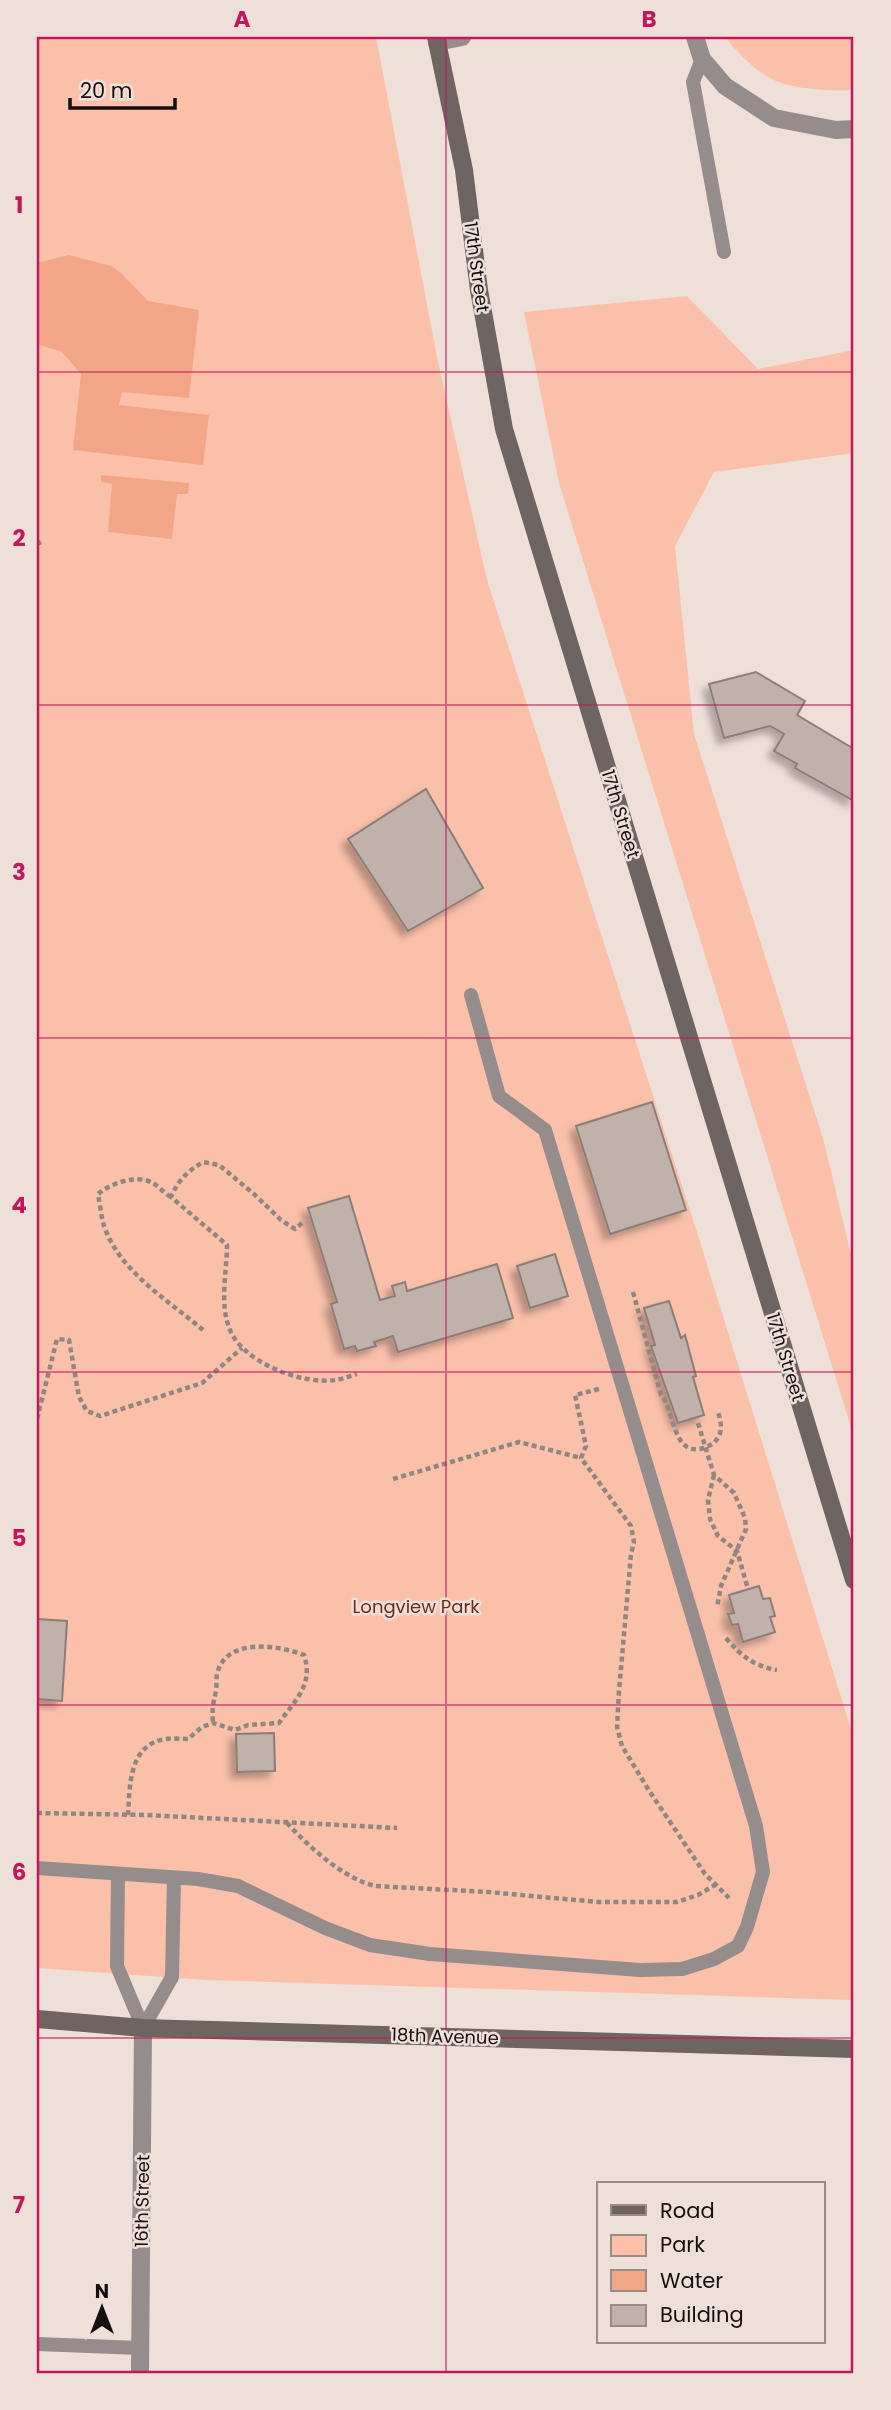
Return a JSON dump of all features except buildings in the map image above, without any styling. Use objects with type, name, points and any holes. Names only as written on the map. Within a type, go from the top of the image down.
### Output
[{"type":"street","points":[[437,39],[462,37]]},
{"type":"street","points":[[695,37],[702,59],[725,86],[774,118],[836,130],[854,129]]},
{"type":"street","name":"17th Street","points":[[437,39],[464,170],[479,290],[504,429],[854,1580]]},
{"type":"street","name":"18th Avenue","points":[[37,2019],[144,2028],[854,2049]]},
{"type":"street","name":"16th Street","points":[[140,2373],[144,2028]]},
{"type":"lane","points":[[702,59],[692,82],[724,252]]},
{"type":"lane","points":[[37,1868],[174,1878],[239,1886],[325,1928],[370,1945],[430,1954],[627,1969],[682,1969],[714,1959],[738,1946],[764,1872],[757,1826],[545,1130],[499,1096],[471,995]]},
{"type":"lane","points":[[118,1874],[117,1966],[144,2028]]},
{"type":"lane","points":[[144,2028],[172,1977],[174,1878]]},
{"type":"lane","points":[[37,2344],[140,2348]]},
{"type":"path","points":[[172,1197],[186,1172],[203,1163],[219,1165],[281,1220],[295,1229],[302,1223]]},
{"type":"path","points":[[203,1330],[145,1282],[121,1257],[104,1225],[98,1194],[104,1189],[123,1181],[152,1182],[227,1245],[226,1317],[230,1331],[242,1348],[261,1362],[281,1372],[335,1380],[357,1374]]},
{"type":"path","points":[[633,1292],[661,1395],[666,1401],[680,1441],[690,1449],[705,1447],[718,1438],[721,1427],[718,1412]]},
{"type":"path","points":[[37,1419],[57,1339],[69,1340],[79,1397],[86,1410],[100,1416],[202,1383],[242,1348]]},
{"type":"path","points":[[581,1458],[586,1446],[575,1395],[622,1383]]},
{"type":"path","points":[[698,1423],[714,1475],[734,1493],[745,1518],[746,1529],[721,1586],[717,1612]]},
{"type":"path","points":[[393,1479],[519,1442],[581,1458],[631,1527],[634,1542],[618,1691],[617,1727],[622,1746],[648,1789],[715,1885],[750,1918]]},
{"type":"path","points":[[714,1475],[708,1500],[710,1520],[718,1536],[737,1552],[748,1589]]},
{"type":"path","points":[[725,1637],[749,1661],[777,1670]]},
{"type":"path","points":[[128,1815],[131,1770],[140,1754],[164,1739],[188,1739],[202,1727],[213,1723],[235,1730],[248,1725],[279,1723],[297,1702],[304,1687],[309,1669],[304,1655],[287,1648],[267,1647],[247,1648],[228,1656],[217,1673],[216,1691],[211,1703],[213,1723]]},
{"type":"path","points":[[37,1813],[397,1828]]},
{"type":"path","points":[[287,1823],[311,1849],[365,1884],[376,1886],[598,1902],[677,1902],[698,1895],[715,1885]]},
{"type":"green space","name":"Longview Park","points":[[37,37],[376,37],[437,357],[487,580],[696,1229],[854,1739],[854,2000],[206,1980],[37,1968]]},
{"type":"green space","points":[[725,37],[854,37],[854,90],[797,87],[779,82],[756,69]]},
{"type":"green space","points":[[687,296],[758,369],[854,350],[854,453],[714,472],[675,546],[694,734],[823,1138],[854,1267],[854,1437],[559,483],[524,312]]},
{"type":"water","points":[[69,255],[111,266],[148,301],[199,310],[189,398],[122,392],[119,405],[209,415],[203,465],[73,450],[81,374],[62,352],[37,344],[37,263]]},
{"type":"water","points":[[101,475],[189,483],[188,494],[177,494],[172,539],[108,532],[112,484],[101,482]]}]
